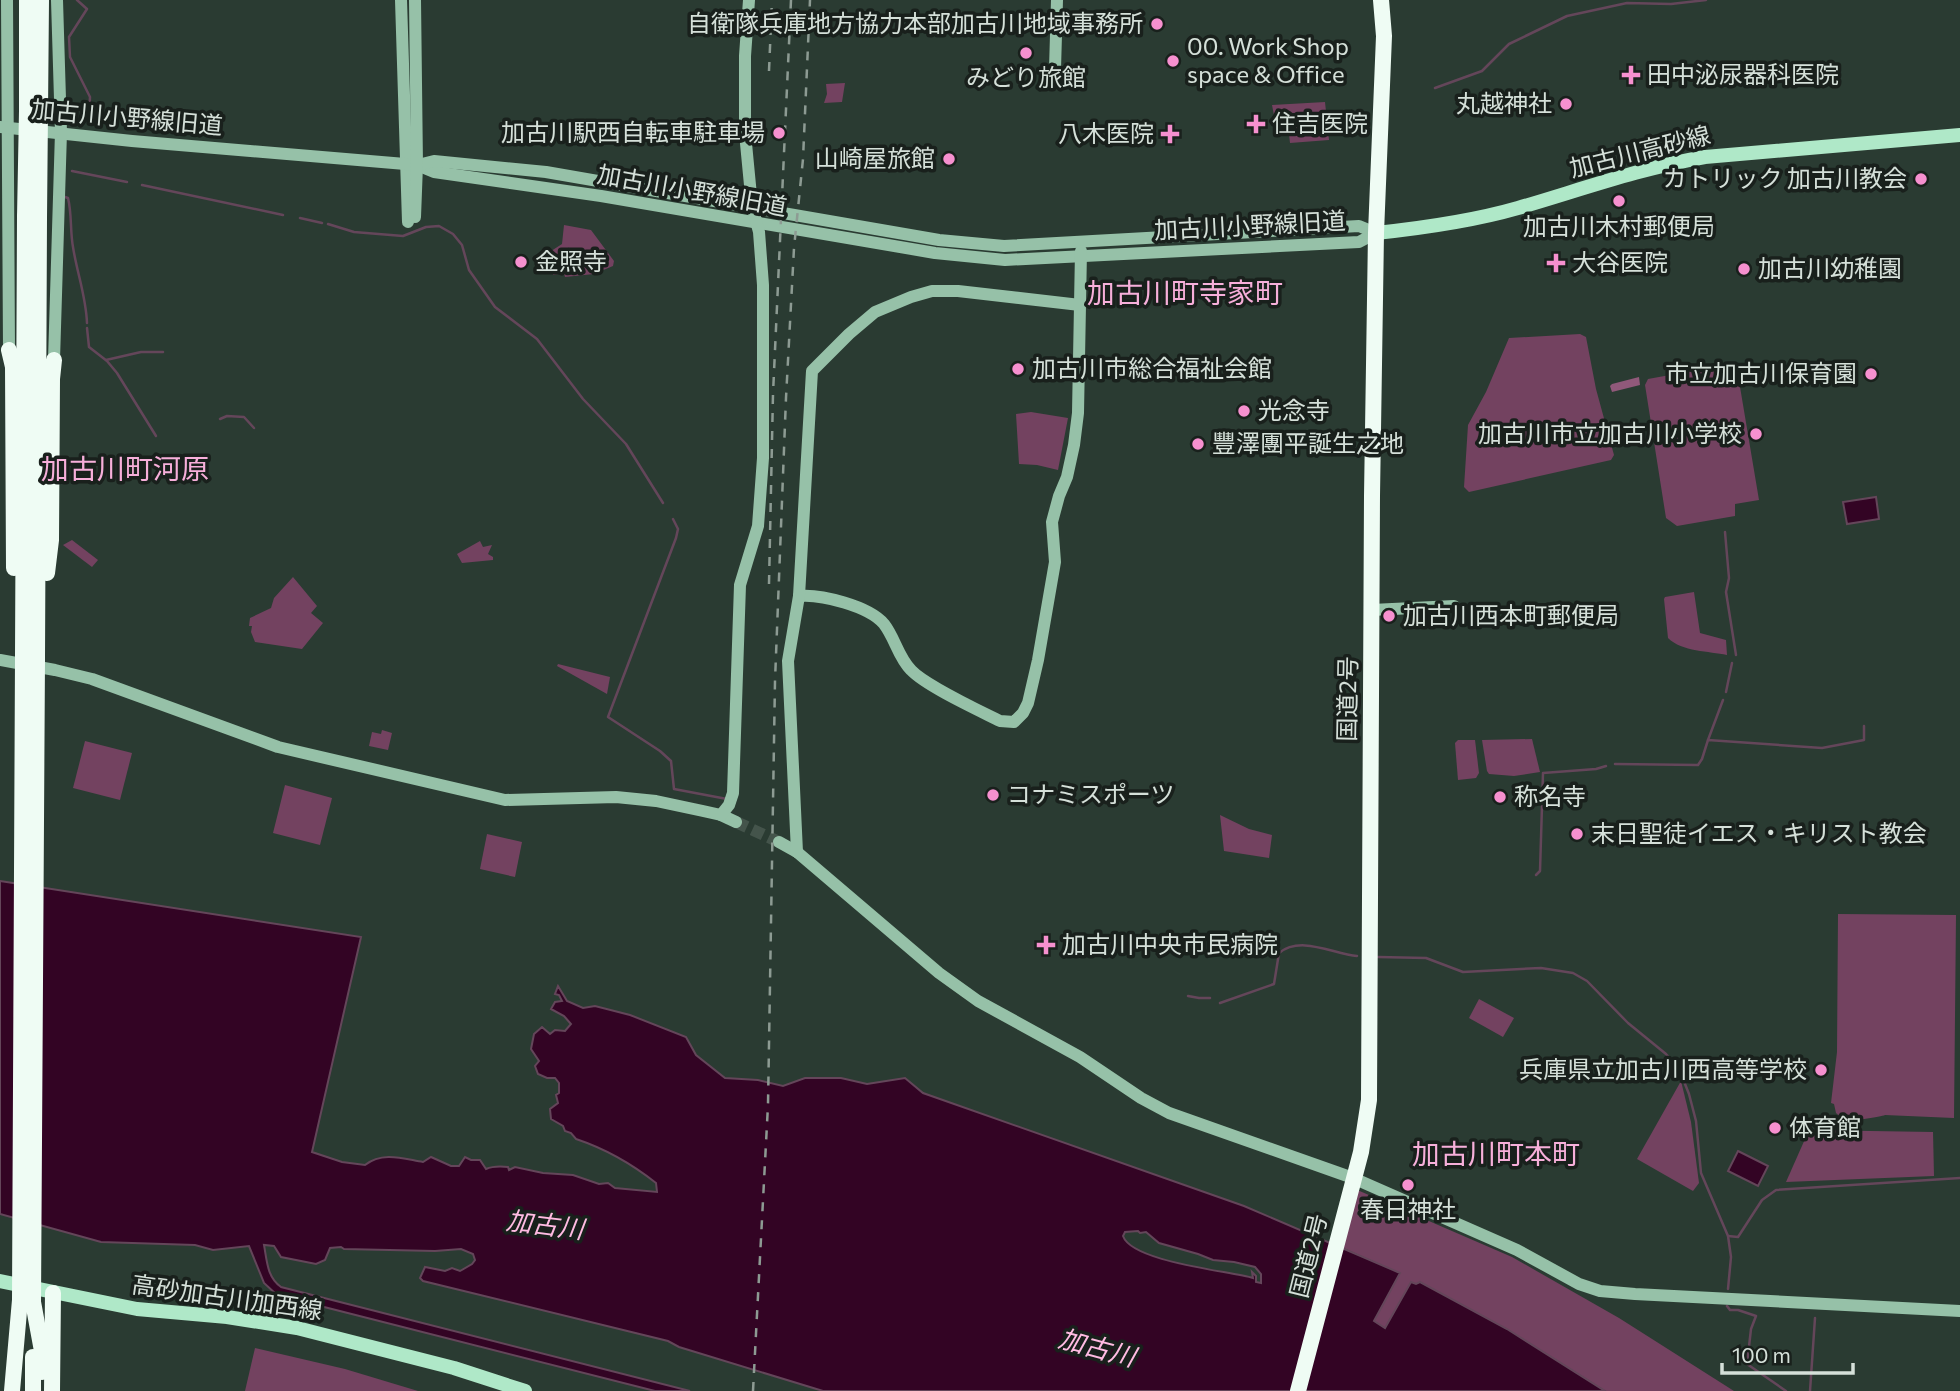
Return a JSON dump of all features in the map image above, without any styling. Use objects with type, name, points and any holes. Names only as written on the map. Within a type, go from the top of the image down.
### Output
[{"type":"highway","points":[[21,1391],[27,1301],[38,613],[33,111],[27,0]]},
{"type":"highway","points":[[33,1391],[27,1301],[23,657],[33,111],[41,0]]},
{"type":"highway","name":"国道2号","points":[[1298,1391],[1360,1152],[1369,1100],[1376,233],[1384,36],[1381,0]]},
{"type":"highway","points":[[9,350],[13,367],[15,609],[23,657]]},
{"type":"highway","points":[[38,613],[51,540],[54,360]]},
{"type":"highway","points":[[52,1391],[53,1293]]},
{"type":"highway","points":[[12,1391],[27,1301]]},
{"type":"highway","points":[[27,1301],[42,1351],[42,1391]]},
{"type":"main road","name":"加古川高砂線","points":[[1376,233],[1515,209],[1664,165],[1704,157],[1960,135]]},
{"type":"main road","name":"高砂加古川加西線","points":[[0,1281],[137,1308],[227,1317],[297,1328],[454,1368],[525,1391]]},
{"type":"street","points":[[7,0],[9,109],[4,127],[9,350]]},
{"type":"street","points":[[54,360],[61,132],[57,0]]},
{"type":"street","points":[[401,0],[411,164]]},
{"type":"street","points":[[412,222],[415,0]]},
{"type":"street","points":[[721,815],[729,805],[733,793],[740,585],[758,526],[763,458],[763,285],[745,133],[745,56],[749,0]]},
{"type":"street","points":[[1055,69],[1057,0]]},
{"type":"street","name":"加古川小野線旧道","points":[[4,127],[411,164],[434,161],[546,172],[939,240],[1003,246],[1359,226],[1376,233]]},
{"type":"street","name":"加古川小野線旧道","points":[[411,164],[434,172],[601,196],[937,254],[1005,260],[1359,242],[1376,233]]},
{"type":"street","points":[[799,596],[852,604],[869,611],[883,624],[903,662],[920,678],[1000,721],[1014,722],[1023,713],[1038,660],[1055,562],[1052,522],[1067,477],[1078,413],[1082,257],[1079,243]]},
{"type":"street","points":[[797,852],[788,661],[799,596],[813,372],[875,312],[932,291],[958,291],[1080,305]]},
{"type":"street","points":[[1372,610],[1454,606]]},
{"type":"street","points":[[0,660],[92,680],[278,747],[505,800],[616,797],[656,801],[721,815],[736,822]]},
{"type":"street","points":[[779,842],[797,852],[949,980],[978,1001],[1080,1057],[1141,1098],[1201,1126],[1352,1182],[1517,1250],[1579,1284],[1600,1291],[1960,1311]]},
{"type":"shaded area","points":[[845,83],[842,102],[824,103],[826,84]]},
{"type":"shaded area","points":[[1325,102],[1329,140],[1290,143],[1289,134],[1278,136],[1272,105]]},
{"type":"shaded area","points":[[564,225],[591,230],[614,261],[613,266],[594,274],[565,277],[564,273],[553,275],[552,259],[548,253],[562,244]]},
{"type":"shaded area","points":[[1580,334],[1586,337],[1596,389],[1614,455],[1611,460],[1469,492],[1464,487],[1468,425],[1486,392],[1509,338]]},
{"type":"shaded area","points":[[1736,363],[1759,500],[1735,504],[1735,516],[1677,526],[1666,518],[1645,385],[1648,379]]},
{"type":"shaded area","points":[[1639,377],[1640,385],[1612,392],[1612,384]]},
{"type":"shaded area","points":[[1031,412],[1068,418],[1058,470],[1019,464],[1016,414]]},
{"type":"shaded area","points":[[72,540],[98,560],[92,567],[63,545]]},
{"type":"shaded area","points":[[480,541],[483,547],[492,545],[488,554],[493,560],[462,563],[457,554]]},
{"type":"shaded area","points":[[293,577],[317,606],[311,613],[323,623],[302,649],[255,642],[252,626],[249,626],[250,618],[271,608],[274,598]]},
{"type":"shaded area","points":[[1694,592],[1700,633],[1726,640],[1727,655],[1681,646],[1668,638],[1665,597]]},
{"type":"shaded area","points":[[558,664],[610,677],[607,694],[557,666]]},
{"type":"shaded area","points":[[382,730],[392,733],[388,750],[369,746],[372,732],[381,734]]},
{"type":"shaded area","points":[[1532,739],[1540,772],[1514,776],[1489,774],[1482,740]]},
{"type":"shaded area","points":[[1458,740],[1475,740],[1479,773],[1476,778],[1458,780],[1455,743]]},
{"type":"shaded area","points":[[85,741],[132,753],[120,800],[73,788]]},
{"type":"shaded area","points":[[285,785],[332,798],[320,845],[273,833]]},
{"type":"shaded area","points":[[1220,815],[1249,829],[1272,835],[1269,858],[1224,851]]},
{"type":"shaded area","points":[[487,834],[522,842],[515,877],[480,869]]},
{"type":"shaded area","points":[[1838,914],[1956,915],[1954,1118],[1885,1115],[1845,1121],[1836,1113],[1834,1104],[1831,1103],[1837,1052]]},
{"type":"shaded area","points":[[1479,999],[1514,1018],[1503,1037],[1469,1018]]},
{"type":"shaded area","points":[[1681,1081],[1691,1122],[1699,1183],[1693,1191],[1637,1159]]},
{"type":"shaded area","points":[[1809,1130],[1933,1132],[1934,1176],[1786,1182]]},
{"type":"shaded area","points":[[1355,1189],[1512,1257],[1619,1318],[1734,1391],[1606,1391],[1507,1329],[1420,1282],[1411,1282],[1385,1328],[1374,1321],[1400,1273],[1339,1246]]},
{"type":"shaded area","points":[[255,1348],[345,1369],[418,1391],[245,1391]]},
{"type":"water","points":[[1876,497],[1879,519],[1847,524],[1843,502]]},
{"type":"water","name":"加古川","points":[[0,881],[361,937],[312,1152],[342,1162],[365,1165],[386,1157],[423,1162],[431,1157],[451,1166],[459,1166],[465,1157],[480,1160],[486,1169],[502,1166],[508,1167],[509,1170],[515,1167],[543,1173],[573,1175],[599,1184],[608,1183],[615,1188],[657,1192],[656,1183],[638,1170],[608,1152],[576,1139],[551,1119],[550,1109],[558,1103],[556,1095],[559,1093],[559,1083],[555,1078],[538,1074],[535,1066],[539,1061],[531,1049],[534,1034],[542,1027],[550,1034],[555,1030],[565,1031],[571,1024],[564,1016],[551,1009],[555,1002],[562,1001],[559,995],[555,994],[558,986],[567,1001],[583,1008],[595,1006],[630,1015],[686,1037],[696,1055],[725,1078],[758,1080],[783,1086],[805,1078],[841,1078],[867,1084],[905,1078],[923,1093],[1244,1206],[1400,1273],[1374,1321],[1385,1328],[1411,1282],[1420,1282],[1507,1329],[1605,1391],[823,1391],[679,1347],[668,1341],[423,1281],[420,1278],[425,1267],[460,1271],[472,1264],[475,1260],[473,1254],[461,1249],[435,1251],[330,1248],[325,1260],[316,1264],[281,1257],[274,1246],[264,1245],[270,1274],[281,1287],[690,1391],[655,1391],[277,1295],[264,1283],[249,1246],[213,1250],[195,1245],[101,1242],[0,1214]],"holes":[[[1125,1232],[1146,1232],[1159,1243],[1213,1260],[1255,1267],[1261,1274],[1261,1283],[1256,1282],[1256,1276],[1252,1272],[1253,1278],[1182,1264],[1144,1253],[1130,1245],[1123,1236]]]},
{"type":"water","points":[[1738,1151],[1768,1166],[1758,1186],[1728,1171]]},
{"type":"waterway","points":[[77,0],[87,9],[69,37],[70,57],[90,97],[89,116]]},
{"type":"waterway","points":[[1435,88],[1482,71],[1509,44],[1567,16],[1627,3],[1671,4],[1706,0]]},
{"type":"waterway","points":[[72,171],[127,182]]},
{"type":"waterway","points":[[142,185],[283,215]]},
{"type":"waterway","points":[[65,197],[68,198],[72,241],[87,323]]},
{"type":"waterway","points":[[300,218],[322,223]]},
{"type":"waterway","points":[[328,224],[354,232],[403,236],[426,227],[439,226],[453,234],[462,245],[469,270],[495,307],[537,339],[583,399],[626,444],[663,503]]},
{"type":"waterway","points":[[87,328],[89,347],[117,373],[156,436]]},
{"type":"waterway","points":[[106,360],[141,352],[163,352]]},
{"type":"waterway","points":[[220,419],[227,416],[244,417],[254,428]]},
{"type":"waterway","points":[[673,519],[678,529],[676,538],[608,717],[671,761],[674,789],[727,799]]},
{"type":"waterway","points":[[1725,532],[1729,578],[1726,592],[1736,655]]},
{"type":"waterway","points":[[1726,692],[1732,663]]},
{"type":"waterway","points":[[1708,740],[1723,700]]},
{"type":"waterway","points":[[1615,764],[1698,765],[1708,740],[1822,748],[1864,740],[1864,726]]},
{"type":"waterway","points":[[1536,875],[1540,871],[1543,773],[1606,766]]},
{"type":"waterway","points":[[1220,1003],[1274,984],[1279,953],[1288,948],[1317,947],[1357,956]]},
{"type":"waterway","points":[[1378,957],[1426,958],[1463,972],[1541,968],[1573,973],[1587,981],[1628,1023],[1666,1054],[1679,1069],[1689,1094],[1696,1121],[1701,1173],[1728,1236],[1731,1257],[1728,1289]]},
{"type":"waterway","points":[[1188,996],[1210,998]]},
{"type":"waterway","points":[[1728,1236],[1738,1237],[1762,1200],[1776,1190],[1960,1178]]},
{"type":"waterway","points":[[1727,1306],[1730,1310],[1756,1316],[1751,1329],[1747,1364],[1786,1391]]},
{"type":"waterway","points":[[1810,1391],[1815,1318]]},
{"type":"tunnel","points":[[736,822],[779,842]]},
{"type":"railway","points":[[769,71],[772,0]]},
{"type":"railway","points":[[769,584],[773,394],[791,0]]},
{"type":"railway","points":[[753,1391],[768,1105],[775,681],[786,398],[794,248],[803,159],[810,0]]},
{"type":"place","name":"自衛隊兵庫地方協力本部加古川地域事務所","points":[[1157,24]]},
{"type":"place","name":"みどり旅館","points":[[1026,53]]},
{"type":"place","name":"00. Work Shop space & Office","points":[[1173,61]]},
{"type":"place","name":"田中泌尿器科医院","points":[[1631,75]]},
{"type":"place","name":"丸越神社","points":[[1566,104]]},
{"type":"place","name":"住吉医院","points":[[1256,124]]},
{"type":"place","name":"加古川駅西自転車駐車場","points":[[779,133]]},
{"type":"place","name":"八木医院","points":[[1170,134]]},
{"type":"place","name":"山崎屋旅館","points":[[949,159]]},
{"type":"place","name":"カトリック 加古川教会","points":[[1921,179]]},
{"type":"place","name":"加古川木村郵便局","points":[[1619,201]]},
{"type":"place","name":"金照寺","points":[[521,262]]},
{"type":"place","name":"大谷医院","points":[[1556,263]]},
{"type":"place","name":"加古川幼稚園","points":[[1744,269]]},
{"type":"place","name":"加古川市総合福祉会館","points":[[1018,369]]},
{"type":"place","name":"市立加古川保育園","points":[[1871,374]]},
{"type":"place","name":"光念寺","points":[[1244,411]]},
{"type":"place","name":"加古川市立加古川小学校","points":[[1756,434]]},
{"type":"place","name":"豐澤團平誕生之地","points":[[1198,444]]},
{"type":"place","name":"加古川西本町郵便局","points":[[1389,616]]},
{"type":"place","name":"コナミスポーツ","points":[[993,795]]},
{"type":"place","name":"称名寺","points":[[1500,797]]},
{"type":"place","name":"末日聖徒イエス・キリスト教会","points":[[1577,834]]},
{"type":"place","name":"加古川中央市民病院","points":[[1046,945]]},
{"type":"place","name":"兵庫県立加古川西高等学校","points":[[1821,1070]]},
{"type":"place","name":"体育館","points":[[1775,1128]]},
{"type":"place","name":"春日神社","points":[[1408,1185]]},
{"type":"district","name":"加古川町寺家町","points":[[1185,293]]},
{"type":"district","name":"加古川町河原","points":[[125,469]]},
{"type":"district","name":"加古川町本町","points":[[1496,1154]]}]
